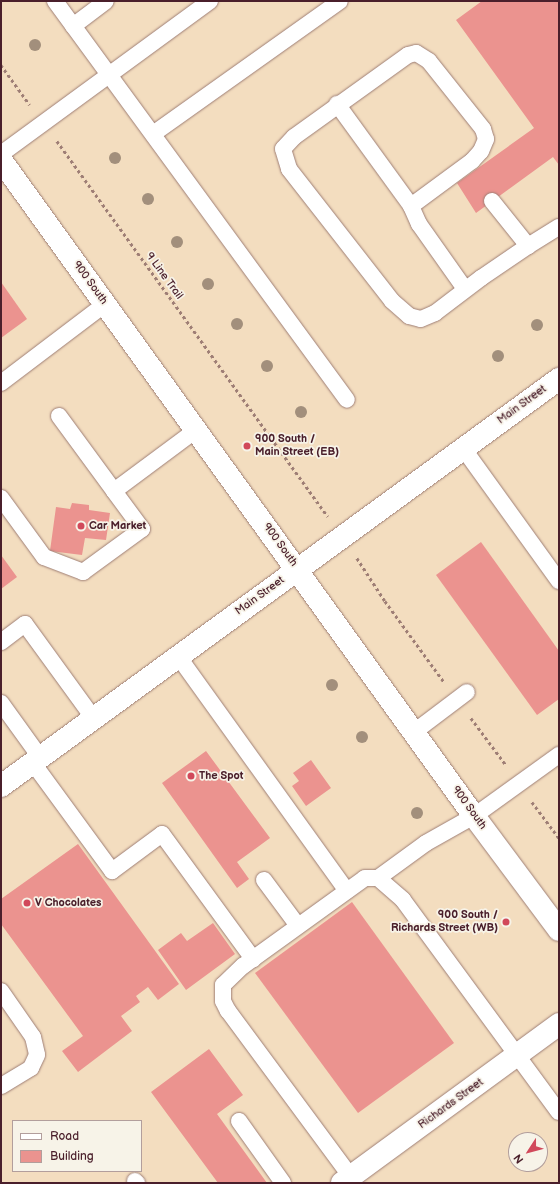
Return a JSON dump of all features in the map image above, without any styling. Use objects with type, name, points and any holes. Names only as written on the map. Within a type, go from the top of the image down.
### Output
[{"type":"street","name":"900 South","points":[[1,160],[474,816],[555,917]]},
{"type":"street","name":"Main Street","points":[[1,786],[559,379]]},
{"type":"street","name":"Richards Street","points":[[346,1180],[559,1024]]},
{"type":"lane","points":[[55,1],[347,400]]},
{"type":"lane","points":[[73,26],[106,1]]},
{"type":"lane","points":[[1,154],[210,1]]},
{"type":"lane","points":[[153,134],[340,1]]},
{"type":"lane","points":[[411,206],[469,169],[481,151],[486,139],[483,129],[429,61],[416,53],[408,55],[337,104],[294,137],[283,149],[289,168],[392,301],[409,316],[421,319],[435,313],[465,289],[528,246],[559,227]]},
{"type":"lane","points":[[337,104],[411,206],[419,224],[465,289]]},
{"type":"lane","points":[[492,200],[528,246]]},
{"type":"lane","points":[[1,383],[105,304]]},
{"type":"lane","points":[[1,498],[44,557],[82,572],[142,529],[59,416]]},
{"type":"lane","points":[[114,491],[196,430]]},
{"type":"lane","points":[[463,448],[559,581]]},
{"type":"lane","points":[[1,642],[26,624],[94,719]]},
{"type":"lane","points":[[178,656],[348,891]]},
{"type":"lane","points":[[414,732],[467,692]]},
{"type":"lane","points":[[1,702],[36,760],[112,871],[162,834],[253,959]]},
{"type":"lane","points":[[378,878],[426,843],[474,816],[559,755]]},
{"type":"lane","points":[[346,1180],[228,1011],[223,1001],[223,985],[253,959],[365,878],[378,878],[389,885],[403,900],[559,1112]]},
{"type":"lane","points":[[264,880],[298,926]]},
{"type":"lane","points":[[1,991],[33,1037],[36,1056],[31,1068],[1,1086]]},
{"type":"lane","points":[[239,1121],[283,1183]]},
{"type":"path","name":"9 Line Trail","points":[[1,65],[313,497]]},
{"type":"path","points":[[369,576],[385,601]]},
{"type":"building","points":[[482,1],[559,1],[559,165],[553,157],[476,213],[457,183],[534,128],[456,20]]},
{"type":"building","points":[[1,282],[27,319],[1,338]]},
{"type":"building","name":"Car Market","points":[[72,503],[89,505],[89,510],[110,513],[106,540],[85,538],[82,555],[50,551],[56,507],[70,509]]},
{"type":"building","points":[[481,542],[559,651],[559,699],[537,715],[436,575]]},
{"type":"building","points":[[1,555],[17,577],[1,589]]},
{"type":"building","points":[[206,751],[270,838],[237,862],[249,879],[237,888],[162,783]]},
{"type":"building","points":[[311,760],[331,788],[306,806],[292,786],[299,781],[293,773]]},
{"type":"building","points":[[78,844],[179,984],[158,1000],[148,987],[136,996],[140,1002],[121,1016],[132,1031],[78,1072],[62,1051],[83,1036],[1,924],[1,899]]},
{"type":"building","points":[[352,902],[454,1043],[358,1113],[255,973]]},
{"type":"building","points":[[213,923],[235,954],[186,990],[158,950],[181,933],[187,941]]},
{"type":"building","points":[[209,1049],[243,1095],[217,1114],[267,1183],[218,1183],[151,1092]]},
{"type":"place","name":"900 South / Main Street (EB)","points":[[247,446]]},
{"type":"place","name":"Car Market","points":[[81,526]]},
{"type":"place","name":"The Spot","points":[[191,776]]},
{"type":"place","name":"V Chocolates","points":[[27,903]]},
{"type":"place","name":"900 South / Richards Street (WB)","points":[[506,922]]}]
